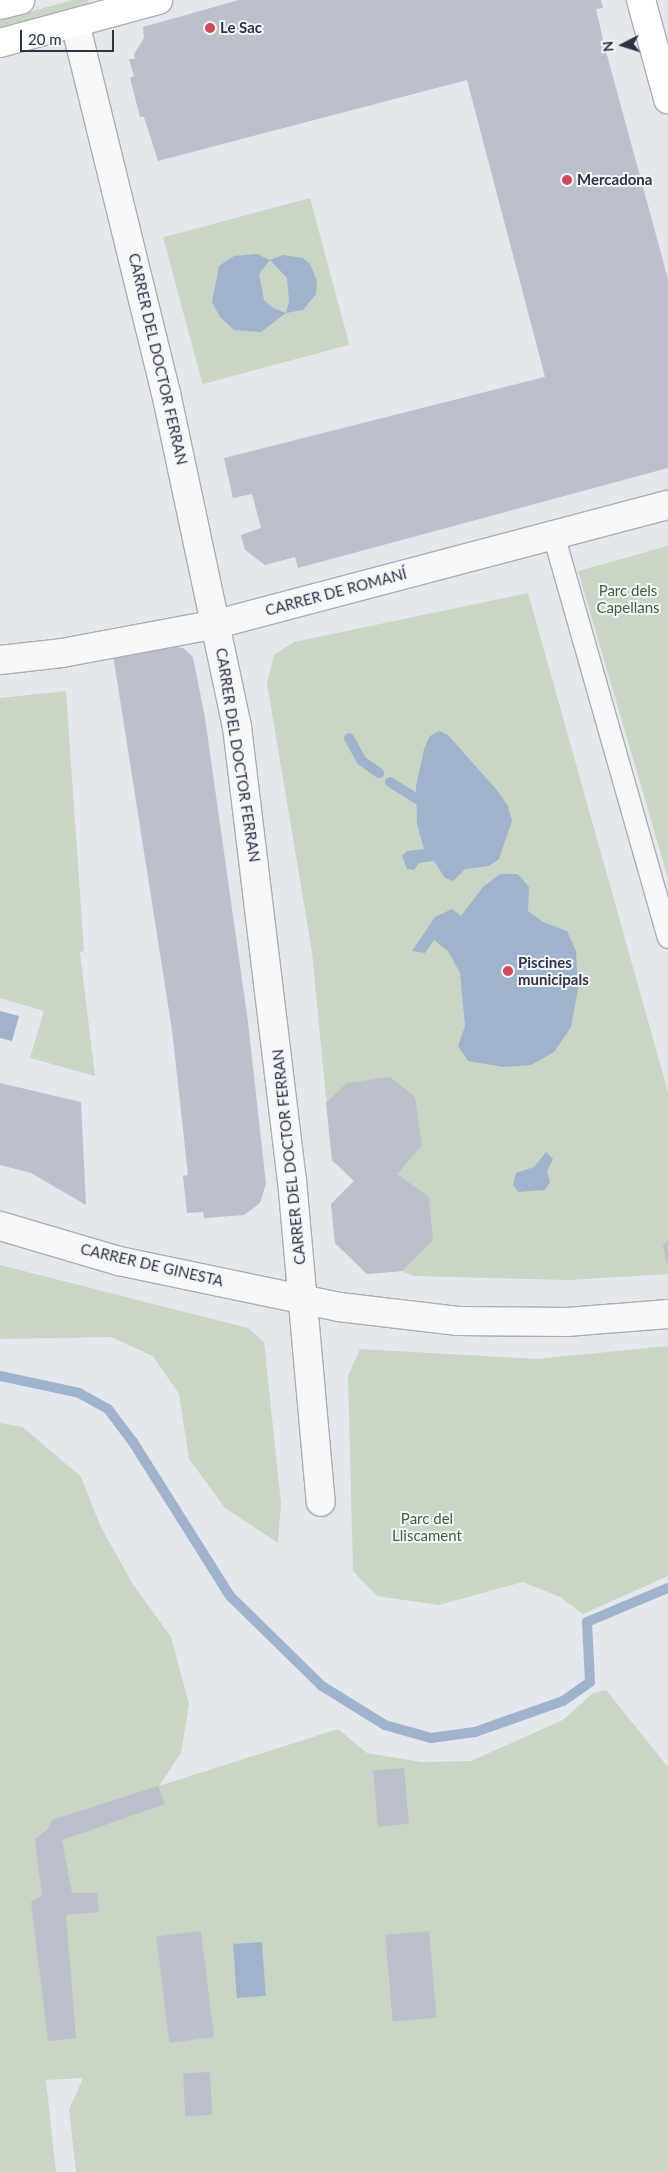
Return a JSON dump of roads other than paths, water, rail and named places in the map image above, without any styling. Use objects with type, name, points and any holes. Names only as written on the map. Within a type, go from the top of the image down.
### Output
[{"type":"main road","points":[[0,5],[20,0]]},
{"type":"main road","points":[[0,43],[158,0]]},
{"type":"main road","points":[[641,0],[668,99]]},
{"type":"street","name":"CARRER DEL DOCTOR FERRAN","points":[[75,22],[132,246],[217,624],[236,726],[266,950],[304,1299],[321,1502]]},
{"type":"street","name":"CARRER DE ROMANÍ","points":[[0,660],[62,653],[217,624],[668,505]]},
{"type":"street","points":[[553,534],[668,936]]},
{"type":"street","name":"CARRER DE GINESTA","points":[[0,1226],[119,1260],[339,1307],[458,1321],[567,1322],[668,1314]]},
{"type":"water","points":[[257,254],[270,260],[259,274],[264,300],[273,308],[286,313],[261,332],[234,330],[220,317],[212,302],[219,266],[234,256]]},
{"type":"water","points":[[283,255],[303,258],[310,264],[317,281],[316,294],[303,310],[286,313],[289,301],[287,278],[270,260]]},
{"type":"water","points":[[439,731],[448,735],[496,789],[508,806],[512,821],[499,859],[489,866],[465,869],[453,881],[445,878],[434,861],[419,863],[414,870],[407,869],[402,856],[407,851],[424,849],[417,824],[416,786],[424,749],[430,736]]},
{"type":"water","points":[[500,874],[518,874],[529,887],[528,911],[543,922],[567,931],[576,951],[578,989],[571,1027],[554,1052],[531,1065],[504,1067],[468,1061],[458,1046],[465,1026],[460,973],[448,951],[434,940],[425,953],[412,951],[435,917],[452,909],[461,916],[483,887]]},
{"type":"water","points":[[0,1011],[19,1016],[12,1041],[0,1038]]},
{"type":"water","points":[[546,1152],[553,1159],[547,1171],[550,1182],[545,1190],[518,1192],[513,1185],[516,1173],[534,1167]]},
{"type":"water","points":[[262,1942],[266,1996],[237,1998],[233,1944]]},
{"type":"waterway","points":[[349,738],[362,761],[379,773]]},
{"type":"waterway","points":[[390,782],[417,799]]},
{"type":"waterway","points":[[0,1376],[79,1393],[108,1409],[133,1442],[230,1596],[322,1686],[385,1725],[431,1738],[475,1732],[563,1701],[590,1682],[587,1622],[668,1588]]},
{"type":"place","name":"Le Sac","points":[[210,28]]},
{"type":"place","name":"Mercadona","points":[[567,180]]},
{"type":"place","name":"Piscines municipals","points":[[508,971]]},
{"type":"park label","name":"Parc dels Capellans","points":[[628,598]]},
{"type":"park label","name":"Parc del Lliscament","points":[[427,1526]]}]
